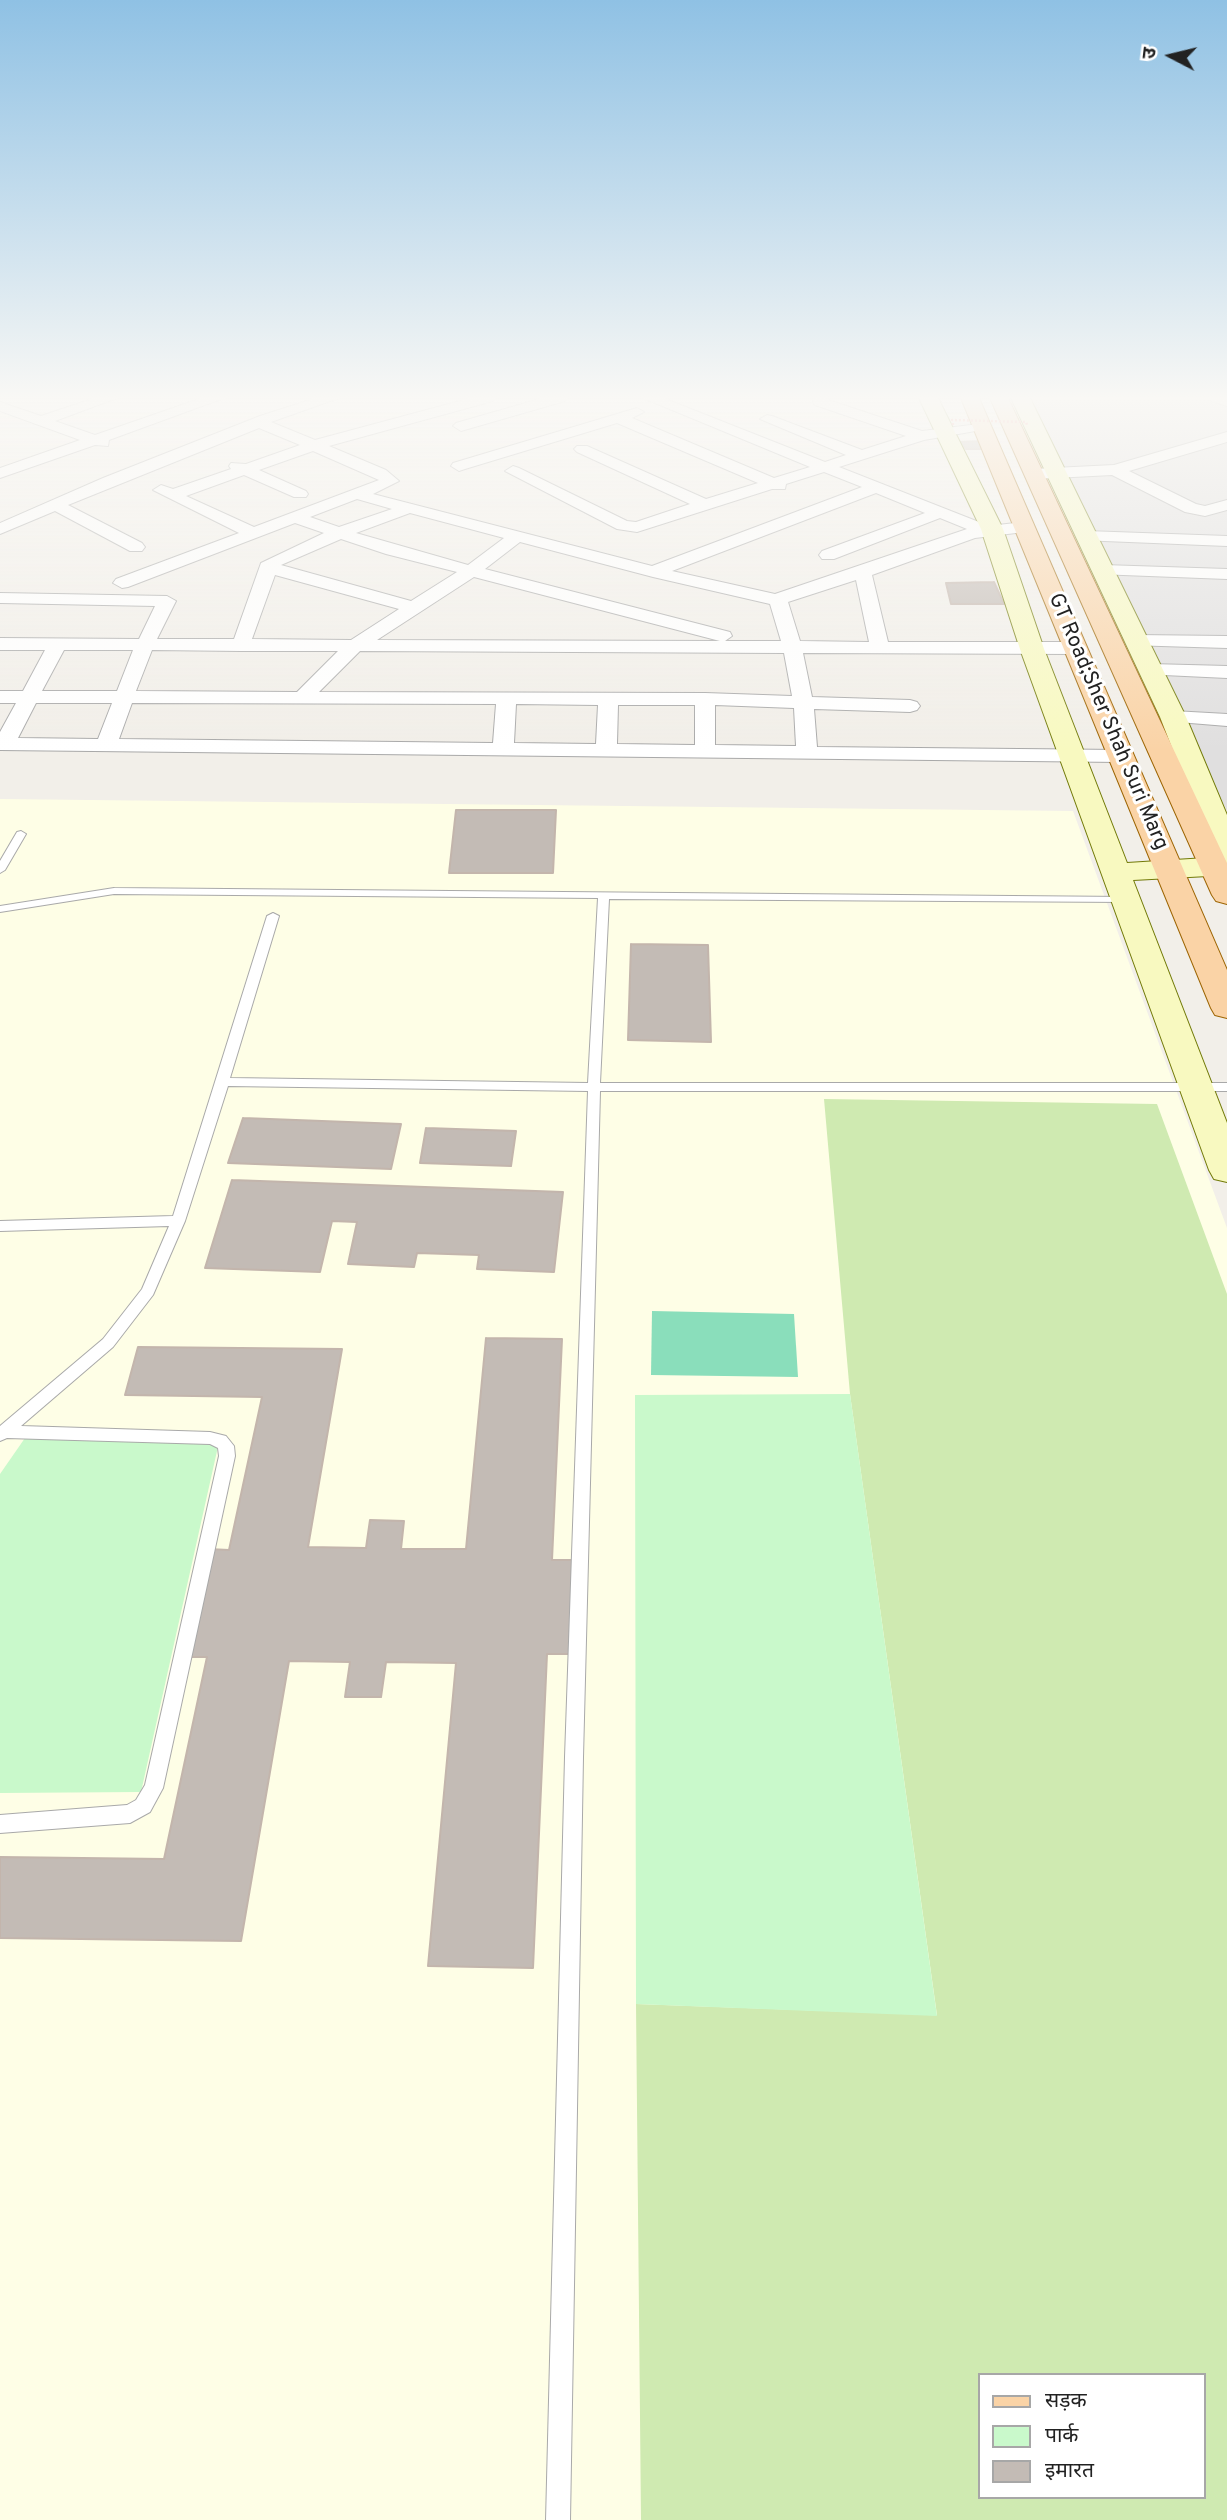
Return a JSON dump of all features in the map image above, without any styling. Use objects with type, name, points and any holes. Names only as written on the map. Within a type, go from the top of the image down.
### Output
[{"type":"main road","points":[[982,516],[1125,900],[1211,1087],[1227,1170]]},
{"type":"main road","name":"GT Road;Sher Shah Suri Marg","points":[[1019,516],[1227,1008]]},
{"type":"main road","name":"GT Road;Sher Shah Suri Marg","points":[[1065,516],[1223,861],[1227,895]]},
{"type":"main road","points":[[1073,516],[1103,570],[1173,717],[1223,861],[1170,870],[1116,872]]},
{"type":"street","points":[[0,529],[31,516]]},
{"type":"street","points":[[75,516],[135,547]]},
{"type":"street","points":[[216,516],[253,533]]},
{"type":"street","points":[[121,583],[299,516]]},
{"type":"street","points":[[241,645],[267,567],[276,559],[388,516]]},
{"type":"street","points":[[437,516],[653,572],[778,600],[788,594],[988,530],[1024,527]]},
{"type":"street","points":[[604,516],[627,527],[638,527],[673,516]]},
{"type":"street","points":[[653,572],[802,516]]},
{"type":"street","points":[[828,555],[932,516]]},
{"type":"street","points":[[951,516],[988,530]]},
{"type":"street","points":[[295,517],[339,533],[471,571],[767,648]]},
{"type":"street","points":[[1086,536],[1227,541]]},
{"type":"street","points":[[303,697],[354,646],[471,571],[516,537]]},
{"type":"street","points":[[267,567],[412,607]]},
{"type":"street","points":[[1103,570],[1227,574]]},
{"type":"street","points":[[863,572],[880,649]]},
{"type":"street","points":[[0,598],[163,599],[167,603],[145,644],[106,745]]},
{"type":"street","points":[[778,600],[793,648],[803,701],[807,753]]},
{"type":"street","points":[[1135,641],[1227,642]]},
{"type":"street","points":[[58,643],[2,744],[1120,756]]},
{"type":"street","points":[[0,644],[1075,648]]},
{"type":"street","points":[[1150,670],[1227,671]]},
{"type":"street","points":[[208,746],[220,697]]},
{"type":"street","points":[[0,698],[705,699],[909,706]]},
{"type":"street","points":[[405,748],[414,698]]},
{"type":"street","points":[[503,749],[506,698]]},
{"type":"street","points":[[606,749],[608,699]]},
{"type":"street","points":[[705,699],[705,752]]},
{"type":"street","points":[[1173,717],[1227,720]]},
{"type":"lane","points":[[0,870],[22,834]]},
{"type":"lane","points":[[0,909],[114,891],[1125,900]]},
{"type":"lane","points":[[558,2520],[574,1784],[594,1087],[604,894]]},
{"type":"lane","points":[[1,1434],[108,1343],[148,1291],[178,1221],[272,916]]},
{"type":"lane","points":[[223,1082],[594,1087],[1211,1087]]},
{"type":"lane","points":[[0,1226],[178,1221]]},
{"type":"lane","points":[[0,1824],[130,1814],[143,1806],[154,1788],[227,1456],[226,1446],[220,1440],[210,1438],[1,1434]]},
{"type":"shaded area","points":[[1083,516],[1227,516],[1227,811]]},
{"type":"shaded area","points":[[0,799],[1073,811],[1227,1228],[1227,2520],[0,2520]]},
{"type":"green space","points":[[824,1099],[1157,1104],[1227,1294],[1227,2520],[641,2520],[636,2004],[937,2015],[850,1394]]},
{"type":"green space","points":[[652,1311],[794,1314],[798,1377],[651,1375]]},
{"type":"green space","points":[[850,1394],[937,2016],[636,2004],[635,1395]]},
{"type":"green space","points":[[25,1438],[219,1442],[141,1792],[0,1793],[0,1474]]},
{"type":"building","points":[[994,582],[1004,604],[951,604],[946,583]]},
{"type":"building","points":[[456,810],[556,810],[553,873],[449,873]]},
{"type":"building","points":[[631,944],[708,945],[711,1042],[628,1040]]},
{"type":"building","points":[[243,1118],[401,1124],[391,1169],[228,1163]]},
{"type":"building","points":[[426,1128],[516,1131],[511,1166],[420,1163]]},
{"type":"building","points":[[232,1180],[563,1192],[554,1272],[477,1269],[479,1255],[417,1253],[414,1267],[348,1264],[357,1222],[332,1221],[320,1272],[205,1268]]},
{"type":"building","points":[[486,1338],[562,1339],[552,1560],[575,1560],[572,1654],[547,1654],[533,1968],[428,1966],[456,1663],[386,1662],[381,1697],[345,1697],[350,1662],[289,1661],[241,1941],[0,1938],[0,1857],[164,1859],[207,1657],[185,1657],[208,1549],[229,1550],[262,1397],[125,1395],[138,1347],[342,1349],[308,1547],[366,1548],[370,1520],[404,1521],[401,1549],[466,1549]]}]
